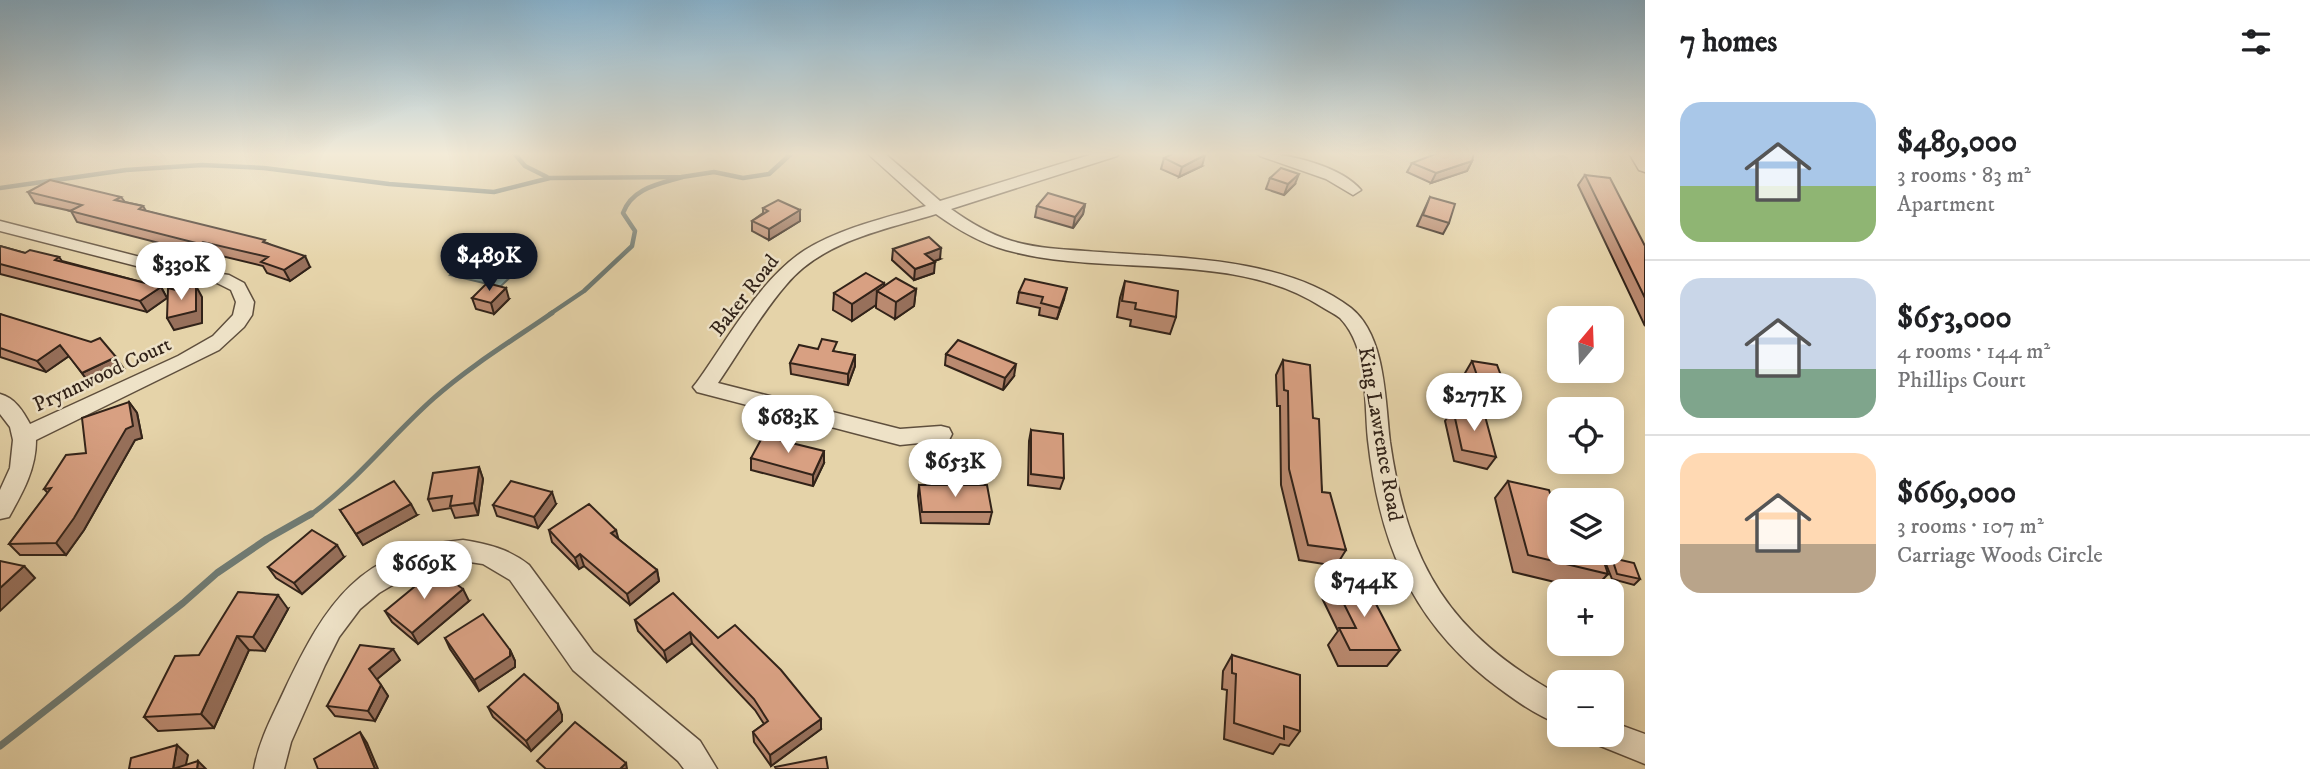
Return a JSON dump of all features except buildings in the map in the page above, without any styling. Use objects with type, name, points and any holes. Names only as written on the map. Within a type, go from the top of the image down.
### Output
[{"type":"street","name":"King Lawrence Road","points":[[916,189],[937,207],[980,234],[1008,245],[1045,253],[1263,274],[1315,292],[1343,310],[1361,330],[1368,347],[1392,509],[1399,538],[1411,568],[1435,607],[1478,653],[1507,677],[1547,702]]},
{"type":"street","name":"Baker Road","points":[[941,434],[900,437],[704,387],[779,281],[802,259],[850,235],[996,189]]},
{"type":"street","name":"Prynnwood Court","points":[[1,226],[187,274],[218,278],[238,286],[245,298],[240,321],[213,344],[73,415],[25,435]]},
{"type":"street","points":[[0,401],[18,420],[25,435],[23,464],[0,510]]},
{"type":"street","points":[[269,769],[270,754],[303,684],[334,621],[348,604],[364,588],[402,565],[433,555],[463,552],[499,559],[518,571],[583,661],[689,751],[702,769]]},
{"type":"street","points":[[1624,741],[1645,749]]},
{"type":"water","points":[[491,258],[522,266],[500,287],[450,275],[464,261],[483,265]]},
{"type":"waterway","points":[[453,189],[494,192],[506,189]]},
{"type":"waterway","points":[[550,314],[584,291],[632,246],[635,231],[623,213],[633,198],[645,189]]},
{"type":"waterway","points":[[309,516],[342,489],[448,386],[552,313]]},
{"type":"waterway","points":[[0,746],[183,603],[217,573],[267,539],[311,514]]}]
